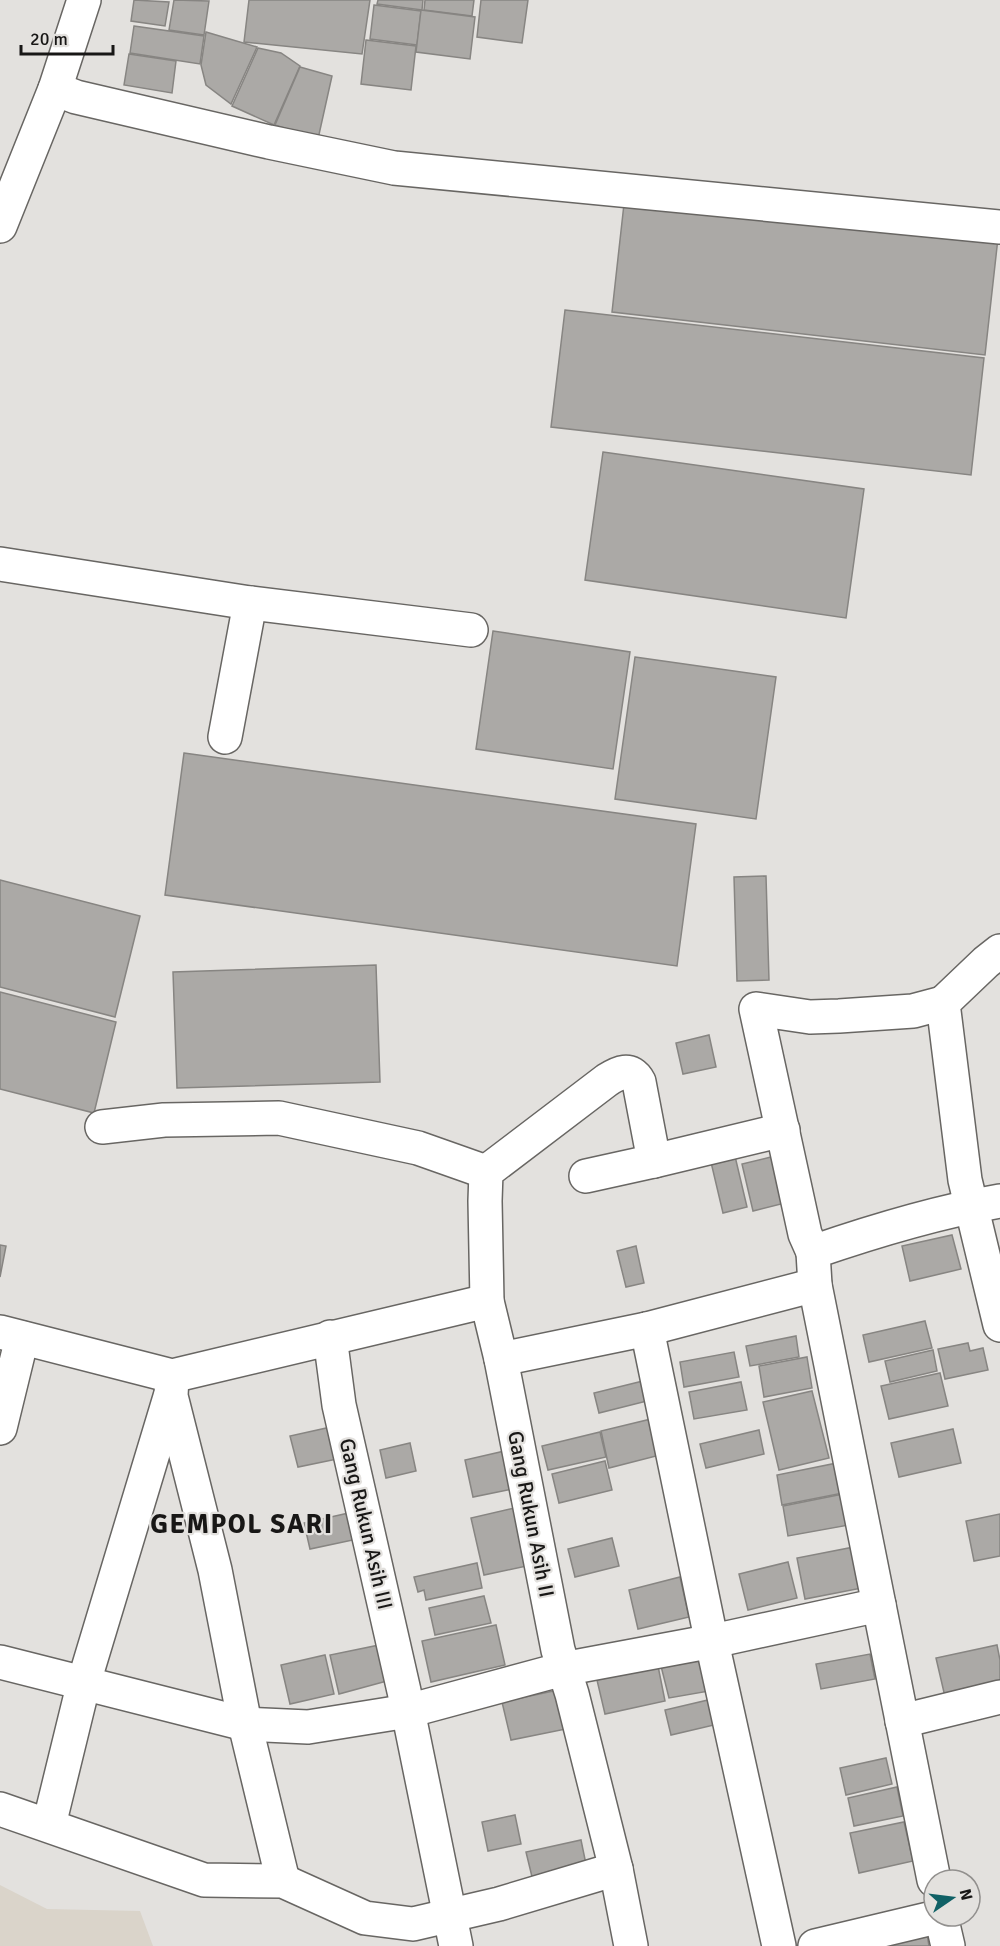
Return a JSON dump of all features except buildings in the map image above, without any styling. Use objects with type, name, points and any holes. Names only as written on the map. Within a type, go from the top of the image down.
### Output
[{"type":"street","points":[[0,226],[11,166],[55,89],[84,0]]},
{"type":"street","points":[[55,89],[76,97],[269,142],[394,168],[1000,227]]},
{"type":"street","points":[[0,564],[250,603],[471,630]]},
{"type":"street","points":[[225,737],[250,603]]},
{"type":"street","points":[[932,1868],[815,1286],[813,1252],[805,1234],[756,1009],[810,1017],[913,1011],[943,1003],[1000,951]]},
{"type":"street","points":[[943,1003],[965,1180],[986,1204],[1000,1325]]},
{"type":"street","points":[[102,1127],[164,1120],[279,1118],[418,1148],[486,1172],[528,1138],[620,1072],[630,1073],[637,1077],[639,1082],[654,1161]]},
{"type":"street","points":[[586,1176],[783,1130]]},
{"type":"street","name":"Gang Rukun Asih II","points":[[486,1172],[487,1301],[501,1359],[558,1650],[572,1694],[616,1869],[632,1946]]},
{"type":"street","points":[[813,1252],[856,1237],[986,1204]]},
{"type":"street","points":[[501,1359],[647,1329],[815,1286]]},
{"type":"street","points":[[0,1428],[11,1335],[171,1386],[330,1337],[487,1301]]},
{"type":"street","points":[[647,1329],[779,1946]]},
{"type":"street","name":"Gang Rukun Asih III","points":[[330,1337],[339,1405],[408,1711],[453,1931]]},
{"type":"street","points":[[49,1825],[84,1682],[171,1386]]},
{"type":"street","points":[[171,1386],[215,1570],[245,1724],[283,1881]]},
{"type":"street","points":[[0,1662],[245,1724],[308,1727],[408,1711],[563,1669],[713,1641],[879,1605]]},
{"type":"street","points":[[902,1721],[1000,1696]]},
{"type":"street","points":[[0,1809],[204,1880],[283,1881],[365,1918],[453,1931],[616,1869]]},
{"type":"street","points":[[815,1946],[922,1921]]},
{"type":"street","points":[[944,1928],[948,1946]]},
{"type":"shaded area","points":[[0,1885],[47,1909],[140,1911],[153,1946],[0,1946]]},
{"type":"district","name":"GEMPOL SARI","points":[[242,1524]]}]
